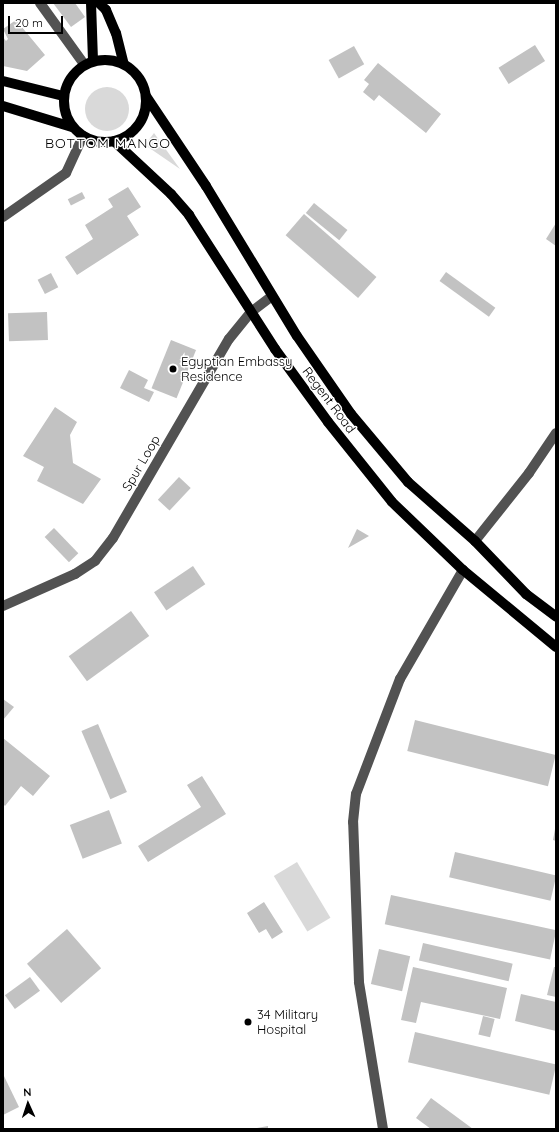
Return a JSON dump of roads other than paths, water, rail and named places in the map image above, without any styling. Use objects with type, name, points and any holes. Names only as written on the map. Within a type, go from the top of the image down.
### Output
[{"type":"main road","points":[[89,62],[91,3]]},
{"type":"main road","points":[[99,3],[106,10],[116,33],[124,64]]},
{"type":"main road","points":[[114,60],[124,64],[142,82],[146,96],[145,111],[139,125],[123,138],[114,141],[103,142],[83,136],[72,127],[66,117],[63,96],[70,77],[89,62],[114,60]]},
{"type":"main road","points":[[3,81],[63,96]]},
{"type":"main road","name":"Regent Road","points":[[146,96],[206,186],[272,296],[351,414],[408,482],[475,541],[526,594],[556,617]]},
{"type":"main road","points":[[3,106],[72,127]]},
{"type":"main road","name":"Regent Road","points":[[114,141],[171,194],[189,215],[252,312],[328,422],[392,502],[463,570],[556,647]]},
{"type":"street","points":[[40,3],[89,62]]},
{"type":"street","points":[[3,217],[66,173],[83,136]]},
{"type":"street","name":"Spur Loop","points":[[6,604],[75,574],[95,561],[113,538],[229,339],[252,312],[272,296]]},
{"type":"street","points":[[475,541],[529,473],[556,433]]},
{"type":"street","points":[[383,1129],[359,982],[353,822],[356,794],[400,679],[463,570]]},
{"type":"place","name":"Egyptian Embassy Residence","points":[[173,369]]},
{"type":"place","name":"34 Military Hospital","points":[[248,1022]]},
{"type":"district","name":"BOTTOM MANGO","points":[[108,143]]}]
